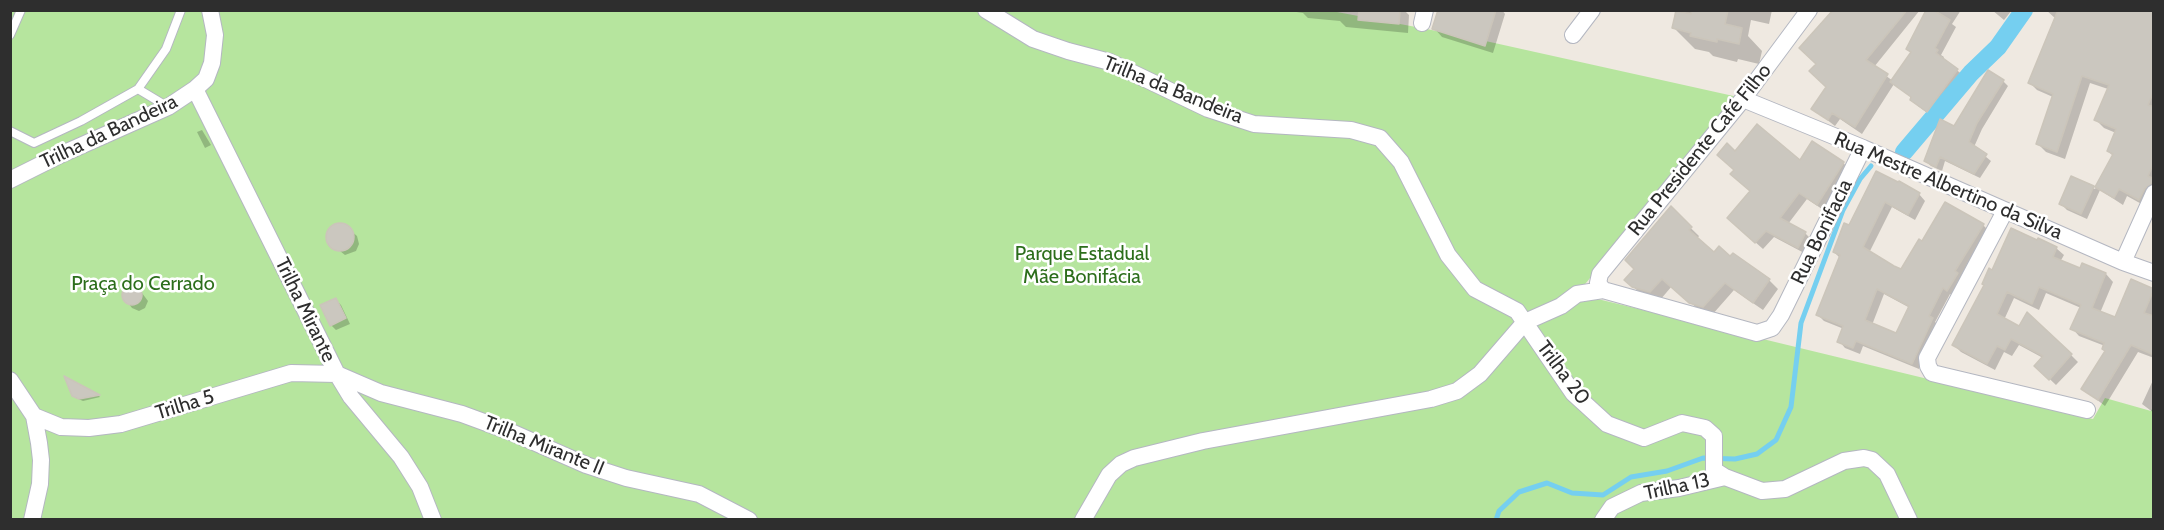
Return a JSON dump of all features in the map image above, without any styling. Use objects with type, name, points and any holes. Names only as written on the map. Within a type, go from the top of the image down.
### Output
[{"type":"street","name":"Trilha da Bandeira","points":[[10,180],[168,107],[195,90],[206,79],[212,63],[215,36],[210,10]]},
{"type":"street","name":"Trilha da Bandeira","points":[[986,10],[1033,39],[1110,62],[1208,109],[1254,124],[1351,130],[1380,138],[1401,162],[1448,255],[1474,288],[1517,311],[1525,322]]},
{"type":"street","points":[[1573,36],[1592,10]]},
{"type":"street","name":"Rua Presidente Café Filho","points":[[1603,290],[1598,283],[1600,274],[1743,99],[1809,10]]},
{"type":"street","name":"Trilha Mirante","points":[[195,90],[337,374],[351,397],[407,467],[420,487],[433,519]]},
{"type":"street","name":"Rua Mestre Albertino da Silva","points":[[1743,99],[1863,148],[2123,262],[2154,273]]},
{"type":"street","name":"Rua Bonifacia","points":[[1603,290],[1757,333],[1772,328],[1781,315],[1863,148]]},
{"type":"street","points":[[2123,262],[2154,193]]},
{"type":"street","points":[[2005,211],[1926,358],[1928,366],[1932,373],[2087,410]]},
{"type":"street","points":[[1083,519],[1109,475],[1127,461],[1203,441],[1431,399],[1456,391],[1480,374],[1525,322],[1561,306],[1577,294],[1603,290]]},
{"type":"street","name":"Trilha 20","points":[[1525,322],[1573,393],[1607,424],[1644,438],[1682,423],[1705,428],[1714,436],[1719,473]]},
{"type":"street","name":"Trilha 5","points":[[34,416],[61,427],[89,428],[132,421],[291,373],[337,374]]},
{"type":"street","name":"Trilha Mirante II","points":[[337,374],[381,393],[462,414],[511,432],[586,465],[699,494],[749,519]]},
{"type":"street","points":[[10,380],[34,416],[41,460],[40,484],[32,519]]},
{"type":"street","points":[[1719,473],[1762,491],[1785,489],[1844,461],[1864,458],[1872,460],[1887,474],[1909,519]]},
{"type":"street","name":"Trilha 13","points":[[1603,519],[1612,507],[1641,493],[1679,488],[1719,473]]},
{"type":"lane","points":[[10,35],[21,10]]},
{"type":"lane","points":[[10,131],[34,143],[81,121],[138,89],[166,48],[181,10]]},
{"type":"lane","points":[[138,89],[168,107]]},
{"type":"green space","name":"Parque Estadual Mãe Bonifácia","points":[[11,11],[1332,11],[1463,36],[1738,97],[1577,294],[2093,419],[2105,398],[2151,411],[2153,407],[2153,519],[11,519]]},
{"type":"building","points":[[1359,10],[1400,10],[1399,24],[1358,20]]},
{"type":"building","points":[[1438,10],[1496,10],[1485,46],[1432,29]]},
{"type":"building","points":[[1692,10],[1728,10],[1725,24],[1742,28],[1739,44],[1690,36],[1691,33],[1672,28],[1676,11],[1691,14]]},
{"type":"building","points":[[1833,10],[1907,10],[1866,60],[1888,74],[1855,127],[1832,113],[1828,120],[1811,109],[1826,87],[1809,71],[1816,64],[1799,48]]},
{"type":"building","points":[[1926,10],[1933,10],[1950,20],[1935,48],[1938,50],[1936,53],[1958,69],[1927,112],[1890,82],[1911,52],[1906,49]]},
{"type":"building","points":[[2058,10],[2154,10],[2154,91],[2148,105],[2154,107],[2154,163],[2148,176],[2154,179],[2154,183],[2145,188],[2139,200],[2119,189],[2114,198],[2095,187],[2113,154],[2107,151],[2116,129],[2094,120],[2109,85],[2082,76],[2057,152],[2036,144],[2053,94],[2028,83]]},
{"type":"building","points":[[1988,70],[2004,80],[1977,123],[1969,142],[1987,154],[1974,174],[1940,157],[1936,167],[1924,161],[1940,119],[1954,126]]},
{"type":"building","points":[[1757,124],[1800,160],[1812,141],[1844,162],[1817,205],[1799,193],[1780,218],[1806,232],[1798,248],[1766,231],[1755,243],[1727,218],[1750,191],[1730,174],[1734,170],[1717,155],[1727,143],[1735,151]]},
{"type":"building","points":[[1876,171],[1920,193],[1908,215],[1885,202],[1863,247],[1894,266],[1901,269],[1919,239],[1922,241],[1945,202],[1984,224],[1955,271],[1958,273],[1947,291],[1943,288],[1929,316],[1933,318],[1912,364],[1856,341],[1853,348],[1837,342],[1843,326],[1816,315],[1840,255],[1833,252],[1844,223],[1849,225]],"holes":[[[1877,289],[1909,306],[1896,333],[1865,320]]]},
{"type":"building","points":[[2071,176],[2094,186],[2081,214],[2059,204]]},
{"type":"building","points":[[1671,206],[1692,227],[1689,230],[1714,252],[1719,246],[1730,256],[1733,253],[1770,279],[1753,303],[1725,283],[1703,307],[1689,303],[1662,279],[1650,292],[1632,287],[1624,280],[1634,269],[1625,260]]},
{"type":"building","points":[[340,223],[350,227],[354,237],[350,247],[340,251],[330,247],[326,237],[330,227]]},
{"type":"building","points":[[2011,228],[2057,247],[2053,257],[2080,268],[2082,263],[2106,273],[2092,308],[2115,317],[2131,279],[2154,289],[2144,313],[2154,316],[2154,355],[2131,345],[2098,400],[2081,389],[2105,351],[2102,349],[2104,343],[2070,329],[2081,305],[2039,287],[2032,304],[2007,292],[1997,314],[2019,326],[2027,312],[2072,354],[2049,380],[2034,366],[2043,356],[2011,339],[2005,350],[1997,346],[1987,364],[1952,345],[1984,285],[1982,284],[1989,268],[1992,270]]},
{"type":"building","points":[[128,285],[136,285],[142,291],[142,299],[136,305],[128,305],[122,299],[122,291]]},
{"type":"building","points":[[336,298],[346,318],[330,326],[320,305]]},
{"type":"building","points":[[64,376],[100,395],[79,399],[72,396]]},
{"type":"waterway","points":[[1904,152],[1971,73],[1998,47],[2024,10]]},
{"type":"waterway","points":[[1496,520],[1499,511],[1519,492],[1547,483],[1572,493],[1603,495],[1631,477],[1667,471],[1703,458],[1735,459],[1757,454],[1776,440],[1791,407],[1801,323],[1843,210],[1860,179],[1871,166]]},
{"type":"park label","name":"Praça do Cerrado","points":[[143,284]]}]
